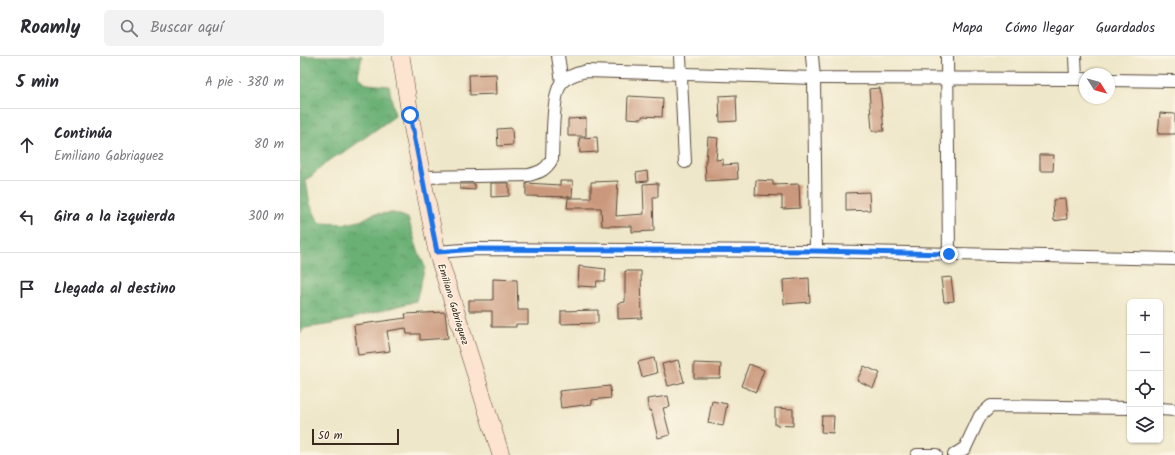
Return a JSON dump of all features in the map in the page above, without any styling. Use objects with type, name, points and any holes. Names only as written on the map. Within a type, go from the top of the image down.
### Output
[{"type":"main road","name":"Emiliano Gabriaguez","points":[[401,56],[410,115],[437,252],[501,455]]},
{"type":"street","points":[[558,56],[562,82]]},
{"type":"street","points":[[680,56],[685,162]]},
{"type":"street","points":[[812,56],[814,78],[816,251]]},
{"type":"street","points":[[947,56],[949,254]]},
{"type":"street","points":[[1075,56],[1079,71]]},
{"type":"street","points":[[423,177],[529,175],[542,171],[548,166],[552,159],[556,92],[562,82],[573,75],[586,71],[814,78],[1079,79]]},
{"type":"street","points":[[1115,80],[1175,81]]},
{"type":"street","points":[[437,252],[476,249],[816,251],[1175,258]]},
{"type":"street","points":[[954,455],[965,448],[980,416],[991,406],[1127,408]]},
{"type":"street","points":[[1163,409],[1175,410]]},
{"type":"street","points":[[917,455],[936,455]]},
{"type":"green space","points":[[300,56],[362,56],[358,76],[367,84],[389,86],[395,116],[346,151],[329,160],[306,181],[310,204],[319,223],[346,224],[360,221],[373,214],[394,213],[408,218],[418,251],[425,267],[416,301],[332,324],[305,328],[300,333]]},
{"type":"building","points":[[496,74],[497,94],[470,95],[469,75]]},
{"type":"building","points":[[880,88],[884,131],[872,131],[869,89]]},
{"type":"building","points":[[736,95],[737,121],[720,122],[719,96]]},
{"type":"building","points":[[628,96],[663,98],[662,117],[642,116],[642,119],[627,118]]},
{"type":"building","points":[[1160,113],[1175,114],[1175,134],[1158,134]]},
{"type":"building","points":[[586,118],[586,136],[568,136],[568,119]]},
{"type":"building","points":[[512,128],[513,145],[498,146],[497,129]]},
{"type":"building","points":[[597,137],[598,152],[580,153],[579,138]]},
{"type":"building","points":[[708,137],[718,138],[716,160],[723,159],[723,165],[737,164],[738,179],[706,181],[705,161]]},
{"type":"building","points":[[1040,155],[1054,155],[1053,171],[1040,171]]},
{"type":"building","points":[[647,171],[648,181],[637,182],[636,173]]},
{"type":"building","points":[[756,180],[773,181],[773,185],[799,184],[800,208],[782,209],[782,196],[755,195]]},
{"type":"building","points":[[560,181],[573,181],[572,197],[526,196],[526,183],[560,185]]},
{"type":"building","points":[[618,181],[616,216],[644,214],[643,184],[658,183],[658,197],[653,197],[654,231],[632,232],[632,226],[602,226],[601,208],[567,208],[568,198],[591,198],[591,182]]},
{"type":"building","points":[[491,183],[509,183],[509,196],[491,197]]},
{"type":"building","points":[[460,184],[475,184],[475,190],[460,189]]},
{"type":"building","points":[[869,192],[870,210],[846,211],[846,193]]},
{"type":"building","points":[[1065,199],[1067,219],[1054,221],[1053,200]]},
{"type":"building","points":[[579,266],[606,269],[605,281],[597,281],[596,287],[578,286]]},
{"type":"building","points":[[625,271],[641,271],[642,318],[618,319],[618,303],[625,302]]},
{"type":"building","points":[[951,277],[954,301],[944,302],[941,278]]},
{"type":"building","points":[[809,278],[810,302],[784,304],[783,280]]},
{"type":"building","points":[[493,279],[517,280],[518,310],[528,310],[528,324],[516,324],[516,327],[492,327],[492,311],[469,311],[469,300],[493,300]]},
{"type":"building","points":[[598,310],[598,323],[561,324],[561,311]]},
{"type":"building","points":[[445,312],[448,338],[420,340],[420,334],[407,334],[406,328],[387,331],[390,351],[358,355],[354,325],[406,318],[405,314]]},
{"type":"building","points":[[654,358],[657,373],[642,377],[638,362]]},
{"type":"building","points":[[678,360],[684,382],[668,386],[662,364]]},
{"type":"building","points":[[694,363],[721,364],[720,378],[694,378]]},
{"type":"building","points":[[749,364],[764,370],[756,392],[741,386]]},
{"type":"building","points":[[864,366],[880,373],[873,388],[857,380]]},
{"type":"building","points":[[610,386],[611,398],[592,400],[592,404],[561,408],[559,391]]},
{"type":"building","points":[[668,396],[670,407],[663,408],[670,435],[658,438],[651,410],[649,411],[647,399]]},
{"type":"building","points":[[712,401],[727,404],[723,426],[708,423]]},
{"type":"building","points":[[775,408],[793,409],[793,426],[775,425]]},
{"type":"building","points":[[822,416],[834,416],[833,433],[821,432]]},
{"type":"route","points":[[410,115],[437,252],[476,249],[816,251],[949,254]]}]
